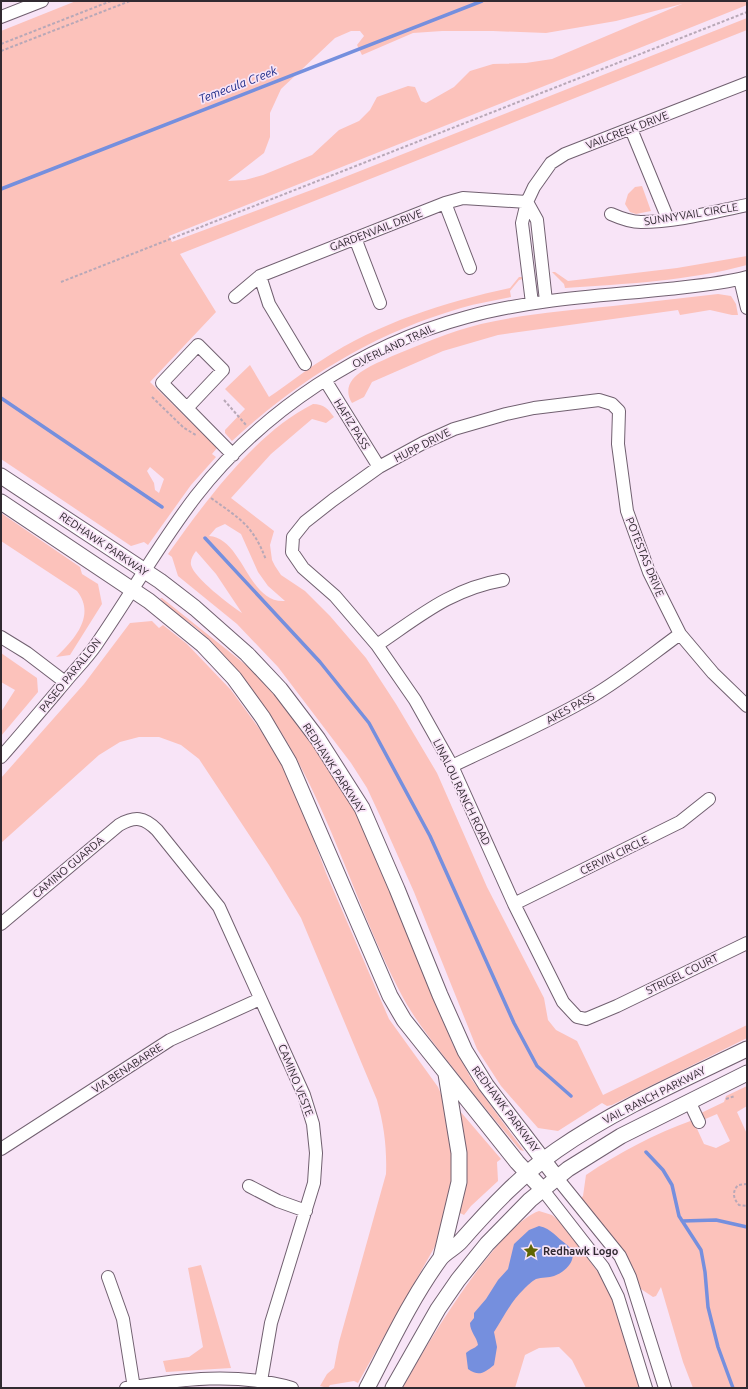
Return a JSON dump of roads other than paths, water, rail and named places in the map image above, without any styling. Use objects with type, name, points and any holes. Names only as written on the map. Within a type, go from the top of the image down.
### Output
[{"type":"main road","name":"REDHAWK PARKWAY","points":[[1,476],[144,571],[195,608],[247,654],[280,690],[318,739],[362,808],[465,1051],[486,1085],[557,1178]]},
{"type":"main road","name":"REDHAWK PARKWAY","points":[[1,502],[149,601],[203,645],[234,678],[263,718],[289,762],[310,807],[390,996],[404,1020],[446,1074],[543,1190]]},
{"type":"main road","name":"VAIL RANCH PARKWAY","points":[[544,1160],[558,1149],[615,1113],[747,1049]]},
{"type":"main road","name":"VAIL RANCH PARKWAY","points":[[557,1178],[621,1136],[747,1073]]},
{"type":"main road","points":[[441,1257],[459,1182],[459,1154],[446,1074]]},
{"type":"main road","name":"REDHAWK PARKWAY","points":[[367,1388],[407,1312],[441,1257],[459,1243],[473,1226],[528,1173],[544,1160]]},
{"type":"main road","points":[[393,1388],[438,1309],[458,1280],[487,1244],[530,1200],[557,1178]]},
{"type":"street","points":[[1,17],[21,5],[42,1]]},
{"type":"street","name":"VAILCREEK DRIVE","points":[[532,303],[522,223],[527,202],[534,187],[551,164],[565,154],[747,83]]},
{"type":"street","points":[[631,129],[668,219]]},
{"type":"street","name":"GARDENVAIL DRIVE","points":[[235,297],[260,276],[445,203],[463,198],[527,202]]},
{"type":"street","points":[[527,202],[536,220],[546,301]]},
{"type":"street","points":[[445,203],[470,268]]},
{"type":"street","name":"SUNNYVAIL CIRCLE","points":[[611,214],[624,220],[640,222],[668,219],[747,205]]},
{"type":"street","points":[[355,238],[380,303]]},
{"type":"street","points":[[525,249],[540,247]]},
{"type":"street","points":[[260,276],[270,304],[305,364]]},
{"type":"street","points":[[744,278],[747,308]]},
{"type":"street","name":"OVERLAND TRAIL","points":[[132,589],[197,495],[233,455],[280,412],[325,380],[383,348],[435,326],[468,316],[532,303],[702,285],[744,278]]},
{"type":"street","points":[[187,408],[224,370],[198,345],[162,383],[233,455]]},
{"type":"street","name":"HAFIZ PASS","points":[[325,380],[379,467]]},
{"type":"street","name":"POTESTAS DRIVE","points":[[590,402],[599,400],[612,404],[619,411],[618,444],[627,512],[649,572],[680,634],[713,673],[747,706]]},
{"type":"street","name":"HUPP DRIVE","points":[[292,552],[293,537],[305,522],[379,467],[423,442],[454,429],[513,413],[590,402]]},
{"type":"street","name":"LINALOU RANCH ROAD","points":[[292,552],[303,568],[335,596],[378,645],[415,700],[452,766],[514,904],[563,1002],[577,1017],[586,1019],[617,1006]]},
{"type":"street","points":[[378,645],[437,604],[460,591],[484,583],[504,580]]},
{"type":"street","name":"PASEO PARALLON","points":[[1,756],[95,647],[132,589]]},
{"type":"street","name":"AKES PASS","points":[[452,766],[547,721],[592,696],[632,670],[680,634]]},
{"type":"street","points":[[1,637],[27,653],[65,682]]},
{"type":"street","name":"CERVIN CIRCLE","points":[[514,904],[680,822],[708,799]]},
{"type":"street","name":"CAMINO GUARDA","points":[[1,924],[119,825],[129,819],[138,818]]},
{"type":"street","name":"CAMINO VESTE","points":[[138,818],[148,822],[157,830],[219,907],[304,1094],[313,1124],[316,1153],[314,1183],[271,1323],[261,1380]]},
{"type":"street","name":"STRIGEL COURT","points":[[617,1006],[747,943]]},
{"type":"street","name":"VIA BENABARRE","points":[[1,1149],[170,1040],[260,1000]]},
{"type":"street","points":[[689,1101],[699,1122]]},
{"type":"street","points":[[557,1178],[620,1256],[630,1277],[665,1388]]},
{"type":"street","points":[[249,1186],[278,1201],[306,1211]]},
{"type":"street","points":[[543,1190],[603,1267],[618,1297],[646,1388]]},
{"type":"street","points":[[108,1277],[123,1320],[132,1388],[188,1380],[226,1378],[261,1380],[292,1388]]},
{"type":"water","points":[[539,1226],[551,1231],[566,1244],[572,1253],[571,1263],[559,1274],[552,1277],[538,1278],[534,1280],[520,1293],[494,1332],[497,1347],[494,1365],[481,1373],[475,1373],[468,1369],[466,1353],[478,1345],[470,1326],[470,1323],[474,1318],[474,1313],[508,1269],[514,1244],[529,1230]]},
{"type":"waterway","name":"Temecula Creek","points":[[1,189],[482,1]]},
{"type":"waterway","points":[[1,398],[162,507]]},
{"type":"waterway","points":[[205,538],[320,662],[369,723],[430,836],[514,1023],[537,1066],[571,1096]]},
{"type":"waterway","points":[[646,1152],[663,1170],[672,1185],[679,1216],[701,1250],[705,1272],[708,1307],[718,1347],[733,1388]]},
{"type":"waterway","points":[[682,1221],[716,1220],[747,1227]]},
{"type":"place","name":"Redhawk Logo","points":[[531,1251]]}]
